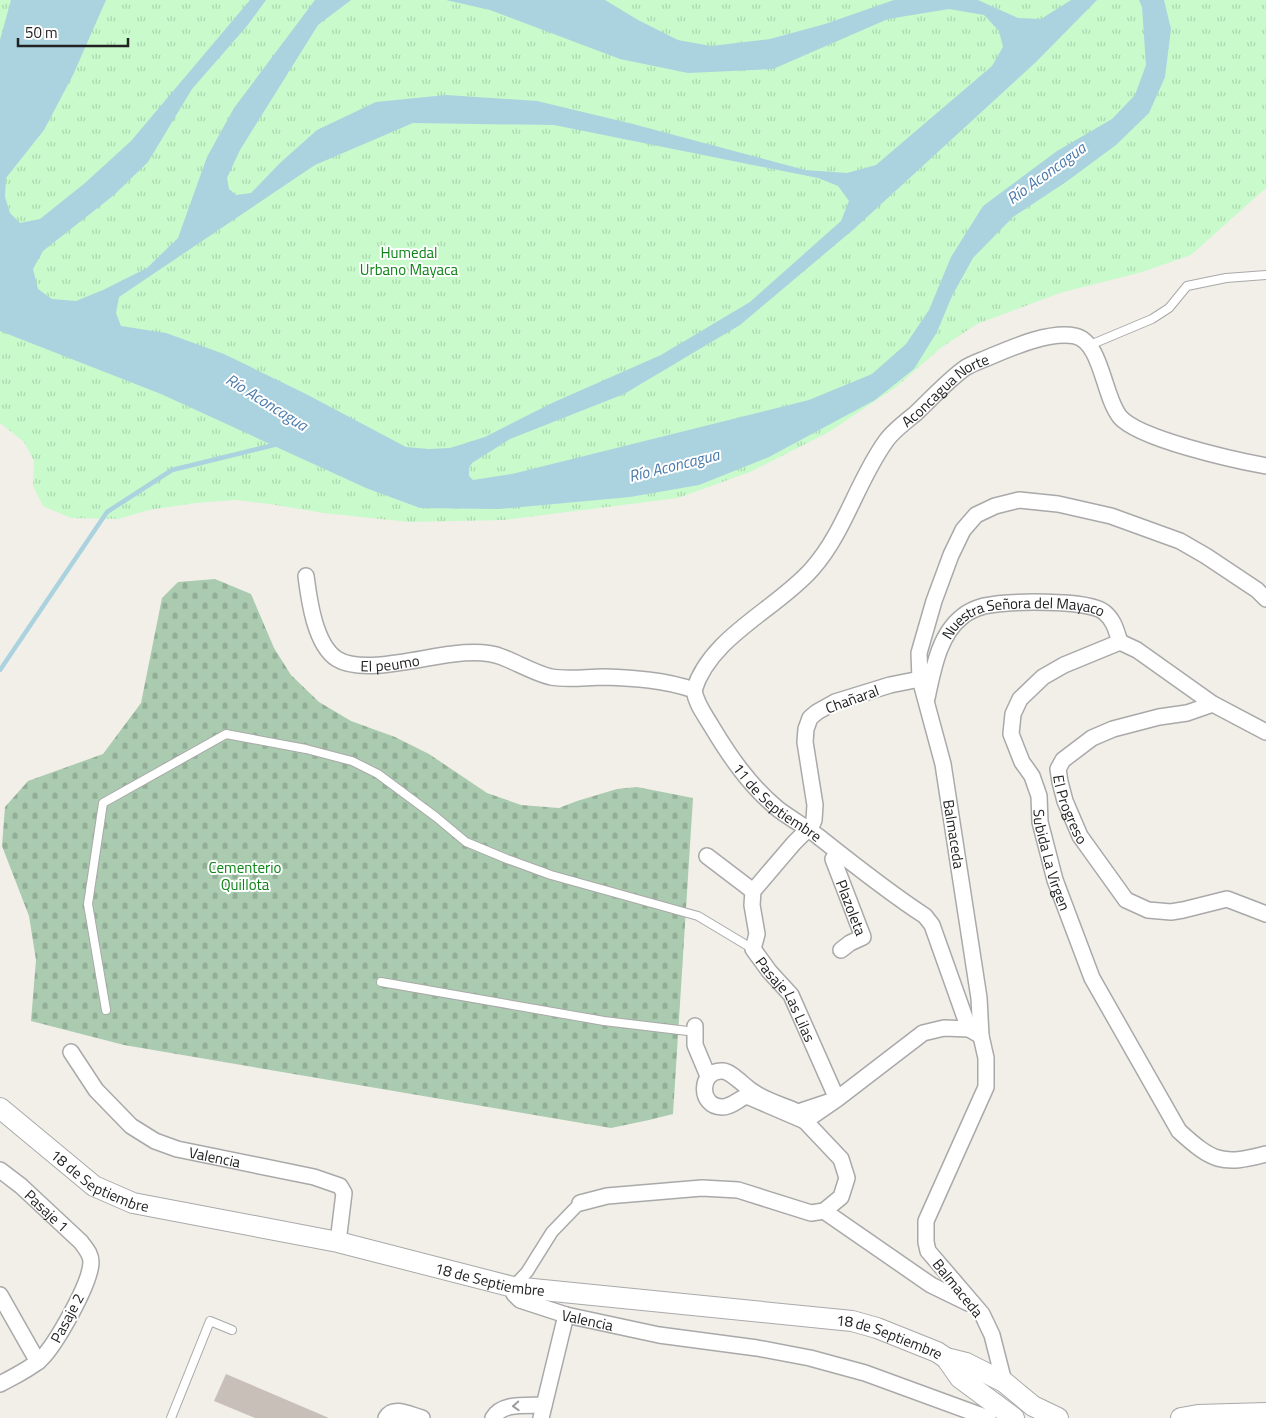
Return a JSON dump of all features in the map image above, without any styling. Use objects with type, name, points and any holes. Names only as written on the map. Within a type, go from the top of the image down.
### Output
[{"type":"street","name":"Aconcagua Norte","points":[[694,690],[698,678],[728,640],[798,584],[829,549],[867,472],[887,439],[966,367],[1008,349],[1049,336],[1073,336],[1083,339],[1090,345]]},
{"type":"street","points":[[1090,345],[1109,398],[1120,417],[1140,431],[1189,448],[1266,466]]},
{"type":"street","name":"Balmaceda","points":[[1004,1382],[992,1335],[976,1307],[928,1251],[926,1234],[926,1221],[986,1086],[986,1058],[975,1033],[979,998],[943,764],[920,679],[919,654],[941,582],[963,530],[976,515],[984,510],[1019,500],[1058,504],[1111,516],[1180,541],[1257,590],[1266,599]]},
{"type":"street","name":"El peumo","points":[[306,576],[309,601],[320,637],[327,650],[337,659],[350,664],[373,665],[469,652],[500,656],[551,677],[646,680],[675,684],[694,690]]},
{"type":"street","name":"Nuestra Señora del Mayaco","points":[[926,699],[934,667],[951,628],[963,616],[985,606],[1076,603],[1091,606],[1104,611],[1114,623],[1120,642]]},
{"type":"street","points":[[1120,642],[1137,650],[1213,704],[1266,732]]},
{"type":"street","name":"Subida La Virgen","points":[[1120,642],[1064,665],[1043,677],[1020,699],[1013,714],[1011,734],[1022,762],[1032,776],[1039,796],[1040,822],[1055,880],[1092,978],[1178,1131],[1198,1148],[1213,1157],[1226,1160],[1244,1160],[1266,1154]]},
{"type":"street","name":"Chañaral","points":[[808,829],[812,825],[815,812],[805,742],[806,729],[810,718],[834,702],[890,685],[920,679]]},
{"type":"street","name":"11 de Septiembre","points":[[694,690],[696,699],[714,731],[733,761],[754,787],[778,809],[925,916],[932,925],[953,987],[975,1033]]},
{"type":"street","name":"El Progreso","points":[[1213,704],[1187,713],[1159,717],[1113,729],[1092,738],[1063,760],[1058,769],[1060,782],[1065,801],[1080,836],[1126,900],[1148,910],[1171,912],[1227,899],[1266,914]]},
{"type":"street","points":[[707,856],[753,891],[808,829]]},
{"type":"street","name":"Plazoleta","points":[[837,853],[833,859],[863,936],[841,950]]},
{"type":"street","name":"Pasaje Las Lilas","points":[[753,891],[752,905],[757,934],[753,950],[769,971],[792,995],[837,1099]]},
{"type":"street","points":[[805,1121],[923,1033],[944,1028],[975,1033]]},
{"type":"street","points":[[513,1287],[527,1272],[552,1232],[580,1203],[607,1196],[702,1188],[738,1190],[811,1213],[824,1211],[841,1197],[847,1178],[840,1159],[805,1121],[746,1096],[739,1098],[732,1105],[723,1107],[715,1106],[704,1095],[708,1076],[695,1045],[696,1029]]},
{"type":"street","name":"Valencia","points":[[71,1052],[96,1090],[131,1126],[155,1141],[177,1149],[314,1177],[340,1186],[344,1193],[338,1242]]},
{"type":"street","points":[[708,1076],[715,1072],[724,1071],[732,1075],[754,1093],[798,1112],[837,1099]]},
{"type":"street","name":"18 de Septiembre","points":[[0,1108],[94,1186],[133,1204],[338,1242],[513,1287],[852,1321],[877,1328],[937,1352],[946,1358],[966,1364],[1004,1382]]},
{"type":"street","name":"Pasaje 1","points":[[0,1170],[22,1186],[81,1242],[90,1256]]},
{"type":"street","points":[[824,1211],[931,1285],[976,1307]]},
{"type":"street","name":"Pasaje 2","points":[[0,1384],[38,1362],[50,1350],[59,1336],[89,1275],[90,1256]]},
{"type":"street","name":"Valencia","points":[[513,1287],[514,1294],[520,1300],[566,1315],[659,1335],[758,1348],[810,1358],[865,1373],[988,1418]]},
{"type":"street","points":[[0,1294],[38,1362]]},
{"type":"street","points":[[493,1418],[503,1407],[542,1412],[566,1315]]},
{"type":"street","points":[[946,1358],[960,1378],[1014,1418]]},
{"type":"street","points":[[1004,1382],[1033,1406],[1058,1418]]},
{"type":"street","points":[[386,1418],[389,1413],[394,1411],[422,1418]]},
{"type":"street","points":[[1180,1418],[1198,1415],[1266,1413]]},
{"type":"lane","points":[[1090,345],[1152,319],[1169,308],[1187,286],[1226,278],[1266,275]]},
{"type":"lane","points":[[106,1010],[88,904],[103,803],[226,734],[306,749],[352,761],[378,774],[466,842],[551,875],[698,916],[753,950]]},
{"type":"lane","points":[[381,982],[604,1021],[696,1029]]},
{"type":"lane","points":[[171,1418],[210,1321],[232,1330]]},
{"type":"green space","name":"Humedal Urbano Mayaca","points":[[0,0],[1266,0],[1266,188],[1191,255],[1142,272],[1060,293],[977,324],[942,347],[896,387],[829,432],[750,472],[678,498],[504,520],[409,522],[323,513],[235,500],[196,503],[149,510],[118,519],[71,518],[43,506],[33,486],[34,461],[24,442],[0,423]]},
{"type":"green space","name":"Cementerio Quillota","points":[[215,579],[251,594],[274,648],[291,675],[319,702],[351,721],[395,737],[429,754],[487,793],[521,805],[559,808],[617,789],[637,787],[693,798],[673,1114],[611,1128],[124,1045],[31,1021],[36,960],[29,916],[2,846],[5,807],[28,781],[103,754],[141,703],[162,598],[178,582]]},
{"type":"water","name":"Río Aconcagua","points":[[11,0],[106,0],[73,75],[44,130],[6,178],[5,197],[10,213],[20,223],[40,219],[85,183],[131,141],[250,0],[266,0],[247,26],[192,89],[148,162],[114,195],[43,251],[33,269],[38,289],[52,299],[76,301],[147,268],[178,238],[207,157],[234,108],[315,0],[351,0],[318,25],[240,150],[227,178],[229,189],[236,195],[251,193],[280,163],[317,130],[376,102],[446,95],[537,101],[633,124],[805,170],[847,173],[876,165],[992,66],[1003,47],[999,31],[984,15],[949,9],[888,19],[773,69],[688,73],[620,59],[490,10],[446,0],[605,0],[638,20],[678,40],[711,46],[770,39],[825,24],[894,0],[978,0],[1018,18],[1041,19],[1071,0],[1097,0],[1036,62],[854,229],[740,325],[624,394],[510,439],[472,463],[469,468],[469,476],[473,480],[512,474],[809,400],[872,374],[906,344],[929,310],[951,257],[983,206],[1057,151],[1112,119],[1135,95],[1146,65],[1142,7],[1139,0],[1164,0],[1171,29],[1165,77],[1149,113],[1116,145],[1066,182],[1013,217],[973,258],[952,296],[937,332],[914,369],[875,400],[769,457],[699,485],[630,497],[499,509],[420,508],[366,488],[161,394],[0,331],[0,40]],"holes":[[[413,123],[554,125],[818,178],[838,186],[849,201],[841,221],[750,302],[661,355],[552,403],[485,437],[450,448],[406,447],[306,394],[224,354],[166,333],[121,326],[116,313],[119,297],[315,165]]]},
{"type":"building","points":[[226,1374],[329,1418],[255,1418],[214,1401]]},
{"type":"waterway","points":[[0,670],[107,512],[172,470],[278,444]]}]
